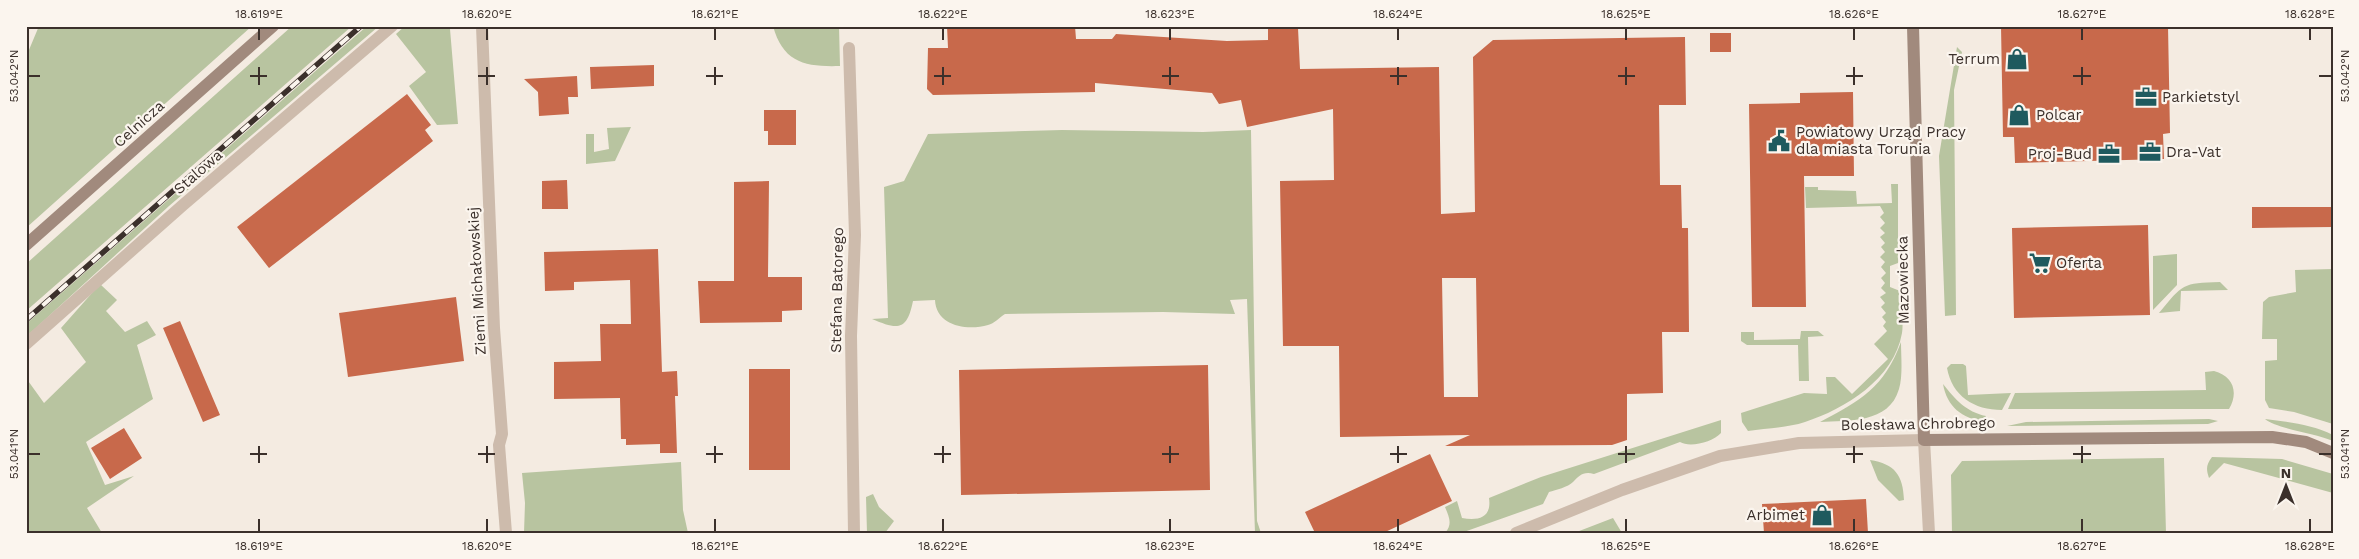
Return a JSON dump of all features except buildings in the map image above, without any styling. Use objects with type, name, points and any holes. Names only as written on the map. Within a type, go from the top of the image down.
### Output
[{"type":"street","name":"Celnicza","points":[[26,245],[273,26]]},
{"type":"street","name":"Stalowa","points":[[26,344],[183,205],[392,26]]},
{"type":"street","name":"Ziemi Michałowskiej","points":[[482,26],[494,328],[502,434],[499,445],[506,533]]},
{"type":"street","name":"Mazowiecka","points":[[1913,26],[1928,533]]},
{"type":"street","name":"Stefana Batorego","points":[[849,48],[854,236],[851,336],[854,533]]},
{"type":"street","name":"Bolesława Chrobrego","points":[[1516,533],[1622,490],[1729,454],[1813,442],[2272,437],[2306,442],[2333,452]]},
{"type":"green space","points":[[39,26],[252,26],[26,228],[26,57]]},
{"type":"green space","points":[[292,26],[352,26],[26,311],[26,264]]},
{"type":"green space","points":[[367,26],[379,26],[169,206],[26,337],[26,324]]},
{"type":"green space","points":[[405,26],[469,26],[450,29],[458,124],[437,125],[409,86],[426,72],[396,34]]},
{"type":"green space","points":[[773,26],[839,26],[840,66],[806,64],[797,60],[783,48]]},
{"type":"green space","points":[[1957,47],[1962,52],[1954,90],[1956,315],[1945,316],[1939,156]]},
{"type":"green space","points":[[631,127],[615,161],[586,164],[586,134],[594,134],[594,152],[609,149],[607,128]]},
{"type":"green space","points":[[1062,130],[1203,132],[1251,130],[1257,521],[1261,533],[1255,533],[1247,299],[1230,300],[1235,314],[1163,312],[1005,314],[995,322],[980,327],[962,327],[947,321],[937,309],[935,300],[913,301],[908,318],[900,325],[889,325],[872,319],[888,318],[884,187],[904,181],[928,134]]},
{"type":"green space","points":[[1891,184],[1898,184],[1898,263],[1890,266],[1890,287],[1900,291],[1902,333],[1897,349],[1889,364],[1866,390],[1836,409],[1798,424],[1748,431],[1742,422],[1741,413],[1804,393],[1827,394],[1826,377],[1835,377],[1852,394],[1888,359],[1874,344],[1887,331],[1883,326],[1886,322],[1882,317],[1886,313],[1881,307],[1885,303],[1880,297],[1886,293],[1881,288],[1885,283],[1881,278],[1886,273],[1881,267],[1885,262],[1880,257],[1885,252],[1881,247],[1885,243],[1880,237],[1885,233],[1880,228],[1885,223],[1880,217],[1884,213],[1880,206],[1806,208],[1805,187],[1818,187],[1818,190],[1856,191],[1857,204],[1892,203]]},
{"type":"green space","points":[[2177,254],[2177,285],[2153,310],[2153,256]]},
{"type":"green space","points":[[2333,269],[2333,424],[2294,412],[2269,408],[2265,400],[2265,361],[2277,360],[2277,339],[2262,339],[2263,302],[2269,297],[2296,292],[2295,270]]},
{"type":"green space","points":[[2220,282],[2228,290],[2181,291],[2180,311],[2159,313],[2173,296],[2184,287],[2198,283]]},
{"type":"green space","points":[[100,284],[117,300],[106,311],[125,332],[147,321],[156,335],[137,345],[153,399],[86,442],[105,485],[134,476],[87,508],[102,533],[26,533],[26,378],[44,403],[86,362],[61,328]]},
{"type":"green space","points":[[1801,331],[1818,331],[1824,336],[1808,337],[1809,381],[1799,381],[1798,345],[1747,345],[1741,341],[1741,332],[1754,332],[1754,340],[1800,339]]},
{"type":"green space","points":[[1901,342],[1899,389],[1894,400],[1886,409],[1866,418],[1820,422],[1848,407],[1870,391],[1887,371]]},
{"type":"green space","points":[[1951,364],[1963,364],[1966,366],[1968,395],[2011,393],[2002,410],[1982,407],[1966,400],[1959,394],[1947,368]]},
{"type":"green space","points":[[2214,371],[2221,373],[2230,381],[2234,391],[2234,397],[2229,409],[2008,409],[2015,393],[2206,390],[2205,372]]},
{"type":"green space","points":[[1943,384],[1967,408],[1986,416],[1984,422],[1969,418],[1957,410],[1948,399]]},
{"type":"green space","points":[[2209,419],[2218,421],[2208,424],[2007,426],[2026,422]]},
{"type":"green space","points":[[2265,419],[2316,428],[2333,435],[2333,441],[2278,426]]},
{"type":"green space","points":[[1721,420],[1721,433],[1713,439],[1695,444],[1680,442],[1594,474],[1584,474],[1568,485],[1549,492],[1543,504],[1461,533],[1445,533],[1450,523],[1445,507],[1457,501],[1462,518],[1473,519],[1483,517],[1488,510],[1489,498],[1541,477]]},
{"type":"green space","points":[[2212,457],[2282,459],[2333,474],[2333,493],[2224,463],[2209,478],[2207,467]]},
{"type":"green space","points":[[2164,458],[2166,533],[1952,533],[1951,475],[1962,461]]},
{"type":"green space","points":[[1870,460],[1886,464],[1896,472],[1902,484],[1904,500],[1899,501],[1878,480]]},
{"type":"green space","points":[[681,462],[683,510],[688,533],[524,533],[525,503],[522,473]]},
{"type":"green space","points":[[873,494],[879,507],[894,521],[885,533],[867,533],[866,497]]},
{"type":"green space","points":[[1613,518],[1622,533],[1574,533]]},
{"type":"railway","points":[[26,320],[361,26]]},
{"type":"place","name":"Terrum","points":[[2017,59]]},
{"type":"place","name":"Parkietstyl","points":[[2146,97]]},
{"type":"place","name":"Polcar","points":[[2019,115]]},
{"type":"place","name":"Powiatowy Urząd Pracy dla miasta Torunia","points":[[1779,141]]},
{"type":"place","name":"Dra-Vat","points":[[2150,152]]},
{"type":"place","name":"Proj-Bud","points":[[2109,154]]},
{"type":"place","name":"Oferta","points":[[2040,263]]},
{"type":"place","name":"Arbimet","points":[[1822,515]]}]
